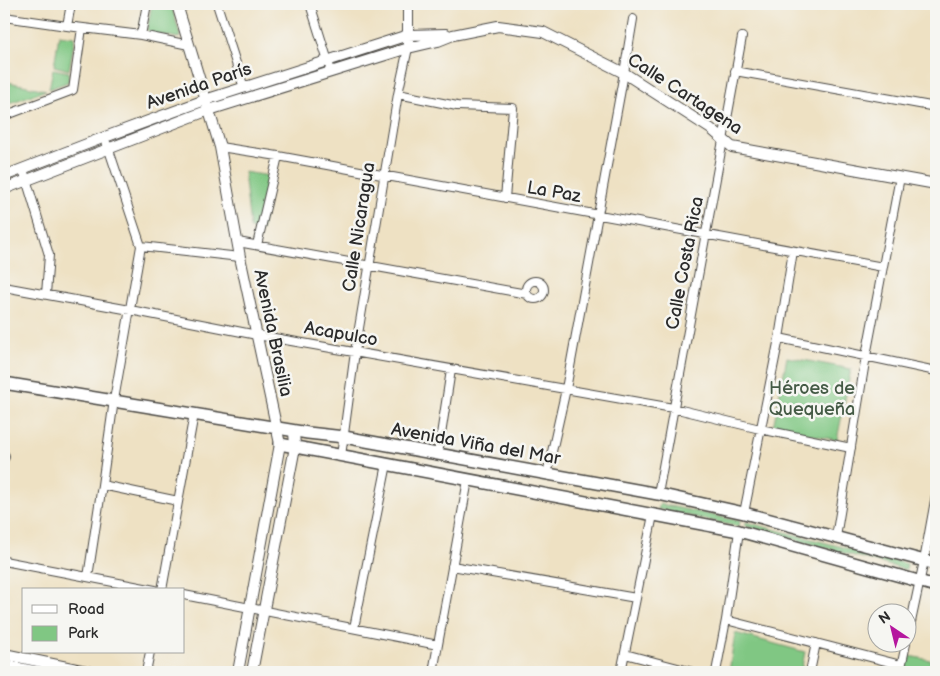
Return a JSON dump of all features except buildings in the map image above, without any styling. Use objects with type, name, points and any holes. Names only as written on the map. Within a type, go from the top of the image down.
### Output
[{"type":"main road","name":"Avenida Viña del Mar","points":[[4,383],[344,438],[658,494],[744,513],[936,564]]},
{"type":"main road","name":"Avenida Viña del Mar","points":[[280,444],[739,531],[936,586]]},
{"type":"street","points":[[67,26],[71,4]]},
{"type":"street","points":[[141,35],[147,4]]},
{"type":"street","points":[[217,4],[244,88]]},
{"type":"street","points":[[310,4],[331,71]]},
{"type":"street","name":"Calle Nicaragua","points":[[341,456],[355,352],[398,94],[408,48],[408,4]]},
{"type":"street","name":"Avenida Brasilia","points":[[180,5],[220,147],[240,257],[280,444],[238,672]]},
{"type":"street","points":[[4,17],[141,35],[190,45]]},
{"type":"street","points":[[547,474],[566,389],[633,19]]},
{"type":"street","name":"Calle Cartagena","points":[[408,48],[438,41],[453,35],[498,26],[543,32],[624,73],[711,129],[732,147],[936,184]]},
{"type":"street","points":[[4,116],[73,90],[82,28]]},
{"type":"street","name":"Avenida París","points":[[4,189],[109,148],[244,88],[408,35]]},
{"type":"street","name":"Calle Cartagena","points":[[408,35],[453,35]]},
{"type":"street","name":"Calle Costa Rica","points":[[658,494],[742,37]]},
{"type":"street","name":"Avenida París","points":[[4,176],[105,136],[408,48]]},
{"type":"street","points":[[735,71],[936,107]]},
{"type":"street","points":[[398,94],[457,106],[513,108],[505,198]]},
{"type":"street","points":[[88,577],[114,400],[141,246],[105,136]]},
{"type":"street","name":"La Paz","points":[[220,147],[883,267]]},
{"type":"street","points":[[257,245],[278,156]]},
{"type":"street","points":[[23,168],[49,255],[46,294]]},
{"type":"street","points":[[836,537],[866,356],[900,177]]},
{"type":"street","points":[[238,242],[527,294]]},
{"type":"street","points":[[141,246],[240,257]]},
{"type":"street","points":[[744,513],[779,338],[793,251]]},
{"type":"street","name":"Acapulco","points":[[4,287],[257,335],[673,408],[851,448]]},
{"type":"street","points":[[779,338],[936,371]]},
{"type":"street","points":[[438,454],[451,370]]},
{"type":"street","points":[[162,588],[194,414]]},
{"type":"street","points":[[252,672],[294,447],[294,431]]},
{"type":"street","points":[[354,628],[387,464]]},
{"type":"street","points":[[433,672],[468,480]]},
{"type":"street","points":[[102,485],[178,501]]},
{"type":"street","points":[[915,604],[936,495]]},
{"type":"street","points":[[621,672],[653,514]]},
{"type":"street","points":[[716,672],[739,531]]},
{"type":"street","points":[[4,560],[145,588]]},
{"type":"street","points":[[452,566],[636,598]]},
{"type":"street","points":[[185,595],[438,644]]},
{"type":"street","points":[[726,620],[816,643],[900,668],[904,654]]},
{"type":"street","points":[[810,672],[816,643]]},
{"type":"street","points":[[4,654],[91,672]]},
{"type":"street","points":[[146,672],[150,654]]},
{"type":"street","points":[[625,654],[694,672]]},
{"type":"street","points":[[4,665],[38,672]]},
{"type":"green space","points":[[152,4],[171,4],[180,35],[179,38],[150,33],[147,30]]},
{"type":"green space","points":[[59,35],[75,37],[69,70],[54,66]]},
{"type":"green space","points":[[53,69],[69,72],[68,82],[49,89]]},
{"type":"green space","points":[[8,82],[46,90],[10,103]]},
{"type":"green space","points":[[244,172],[270,176],[262,231],[251,229],[250,227]]},
{"type":"green space","name":"Héroes de Quequeña","points":[[787,357],[851,369],[837,440],[773,427]]},
{"type":"green space","points":[[660,504],[740,521],[739,527],[658,509]]},
{"type":"green space","points":[[746,522],[907,564],[906,570],[745,526]]},
{"type":"green space","points":[[735,633],[805,652],[801,672],[729,672]]},
{"type":"green space","points":[[909,656],[936,661],[936,672],[905,672]]}]
